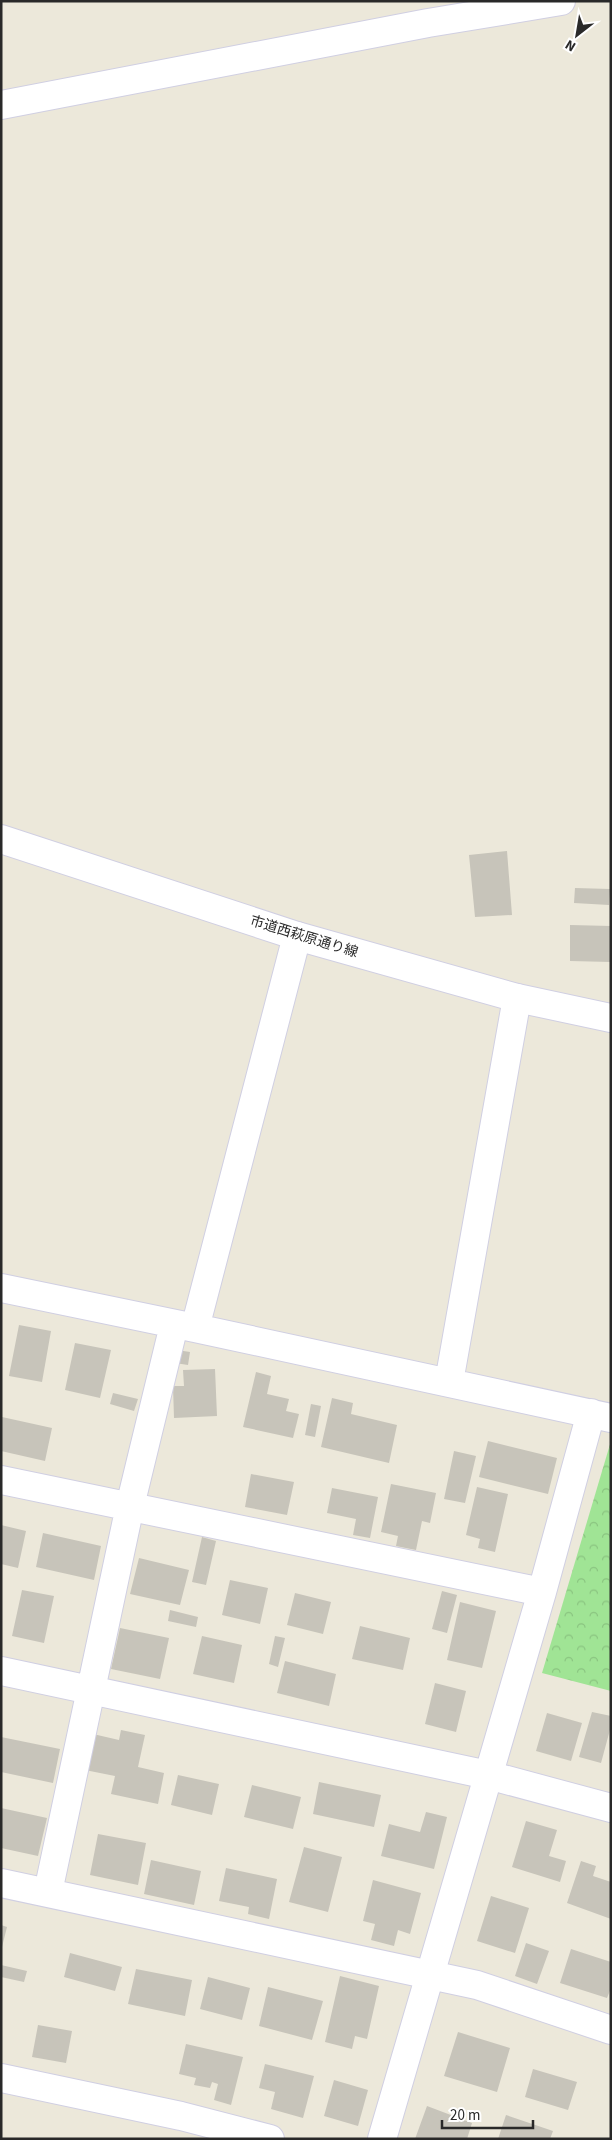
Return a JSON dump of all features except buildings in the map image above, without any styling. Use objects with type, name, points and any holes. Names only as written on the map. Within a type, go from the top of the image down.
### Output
[{"type":"street","points":[[1,105],[418,24],[561,1]]},
{"type":"street","name":"市道西萩原通り線","points":[[1,839],[297,936],[517,998],[611,1018]]},
{"type":"street","points":[[48,1892],[130,1506],[297,936]]},
{"type":"street","points":[[449,1382],[517,998]]},
{"type":"street","points":[[1,1288],[449,1382],[601,1416],[542,1592],[382,2139]]},
{"type":"street","points":[[1,1480],[542,1592]]},
{"type":"street","points":[[1,1671],[488,1775],[611,1808]]},
{"type":"street","points":[[1,1883],[477,1985],[611,2030]]},
{"type":"street","points":[[1,2078],[181,2116],[270,2139]]},
{"type":"green space","points":[[611,1441],[611,1691],[542,1673]]}]
